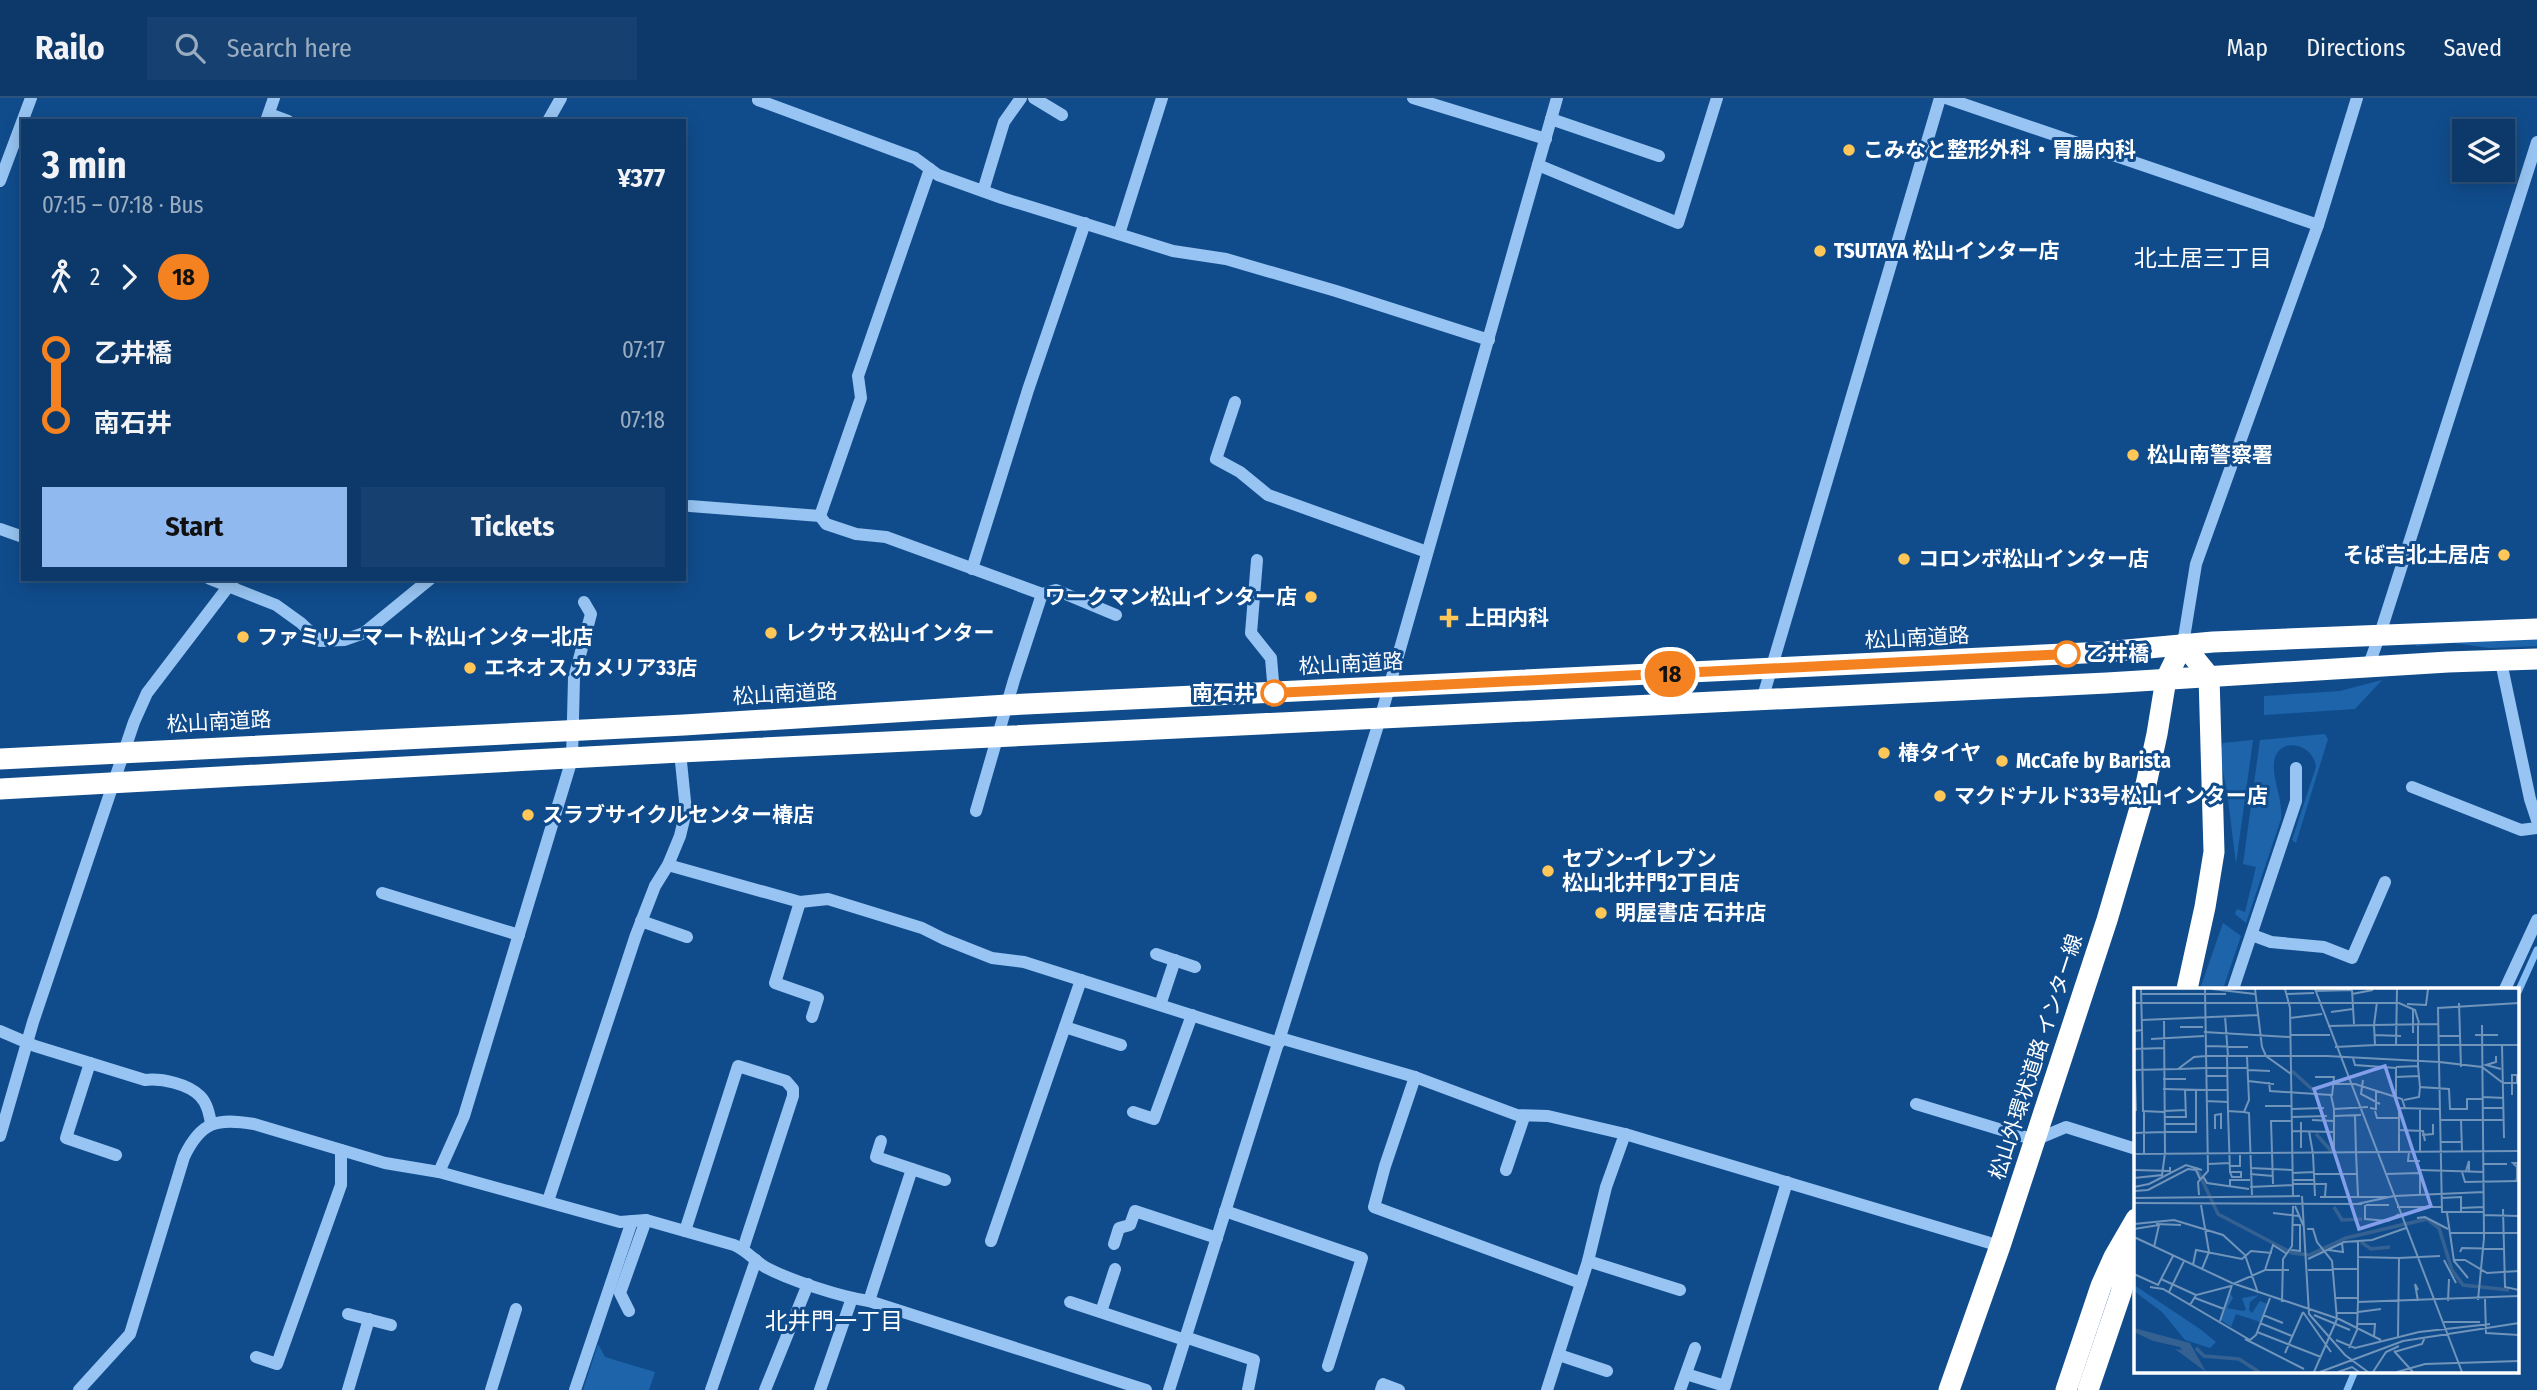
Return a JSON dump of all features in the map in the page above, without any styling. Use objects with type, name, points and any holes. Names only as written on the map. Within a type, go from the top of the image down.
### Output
[{"type":"highway","name":"松山南道路","points":[[0,760],[1007,705],[1771,670],[2105,652],[2183,644],[2537,629]]},
{"type":"highway","points":[[2183,644],[2209,676],[2214,852],[2188,988]]},
{"type":"highway","name":"松山外環状道路 インター線","points":[[1949,1390],[2000,1246],[2107,920],[2143,798],[2166,679],[2183,644]]},
{"type":"highway","points":[[0,789],[680,752],[1762,700],[2537,659]]},
{"type":"highway","points":[[2066,1390],[2101,1286],[2134,1222]]},
{"type":"highway","points":[[2088,1390],[2121,1293],[2134,1244]]},
{"type":"street","points":[[23,119],[31,98]]},
{"type":"street","points":[[268,117],[274,98]]},
{"type":"street","points":[[549,119],[561,98]]},
{"type":"street","points":[[759,98],[758,100],[915,158],[938,175],[983,191],[1173,251],[1226,259],[1251,266],[1489,340]]},
{"type":"street","points":[[983,191],[1004,122],[1021,98]]},
{"type":"street","points":[[1034,98],[1062,115]]},
{"type":"street","points":[[1119,234],[1162,98]]},
{"type":"street","points":[[1413,98],[1546,139]]},
{"type":"street","points":[[1169,1390],[1380,719],[1558,98]]},
{"type":"street","points":[[1538,166],[1678,223],[1717,98]]},
{"type":"street","points":[[1762,700],[1940,98]]},
{"type":"street","points":[[1946,98],[2318,225]]},
{"type":"street","points":[[2183,644],[2196,564],[2318,225],[2357,98]]},
{"type":"street","points":[[1551,120],[1659,156]]},
{"type":"street","points":[[0,181],[21,125]]},
{"type":"street","points":[[2368,667],[2537,142]]},
{"type":"street","points":[[820,516],[861,398],[858,376],[930,169]]},
{"type":"street","points":[[972,569],[1028,390],[1085,223]]},
{"type":"street","points":[[1235,402],[1216,459],[1240,472],[1268,495],[1427,552]]},
{"type":"street","points":[[690,506],[820,516],[826,524],[856,534],[886,537],[1042,594],[1056,590],[1116,615]]},
{"type":"street","points":[[0,528],[21,536]]},
{"type":"street","points":[[1257,560],[1251,633],[1271,658],[1274,693]]},
{"type":"street","points":[[0,1136],[27,1042],[112,784],[147,693],[231,583],[276,605],[320,641],[344,640],[364,633],[428,581]]},
{"type":"street","points":[[976,811],[1042,594]]},
{"type":"street","points":[[439,1172],[464,1116],[572,759],[574,678],[591,614],[584,602]]},
{"type":"street","points":[[2501,662],[2529,799],[2537,820]]},
{"type":"street","points":[[548,1201],[641,921],[680,836],[686,811],[680,752]]},
{"type":"street","points":[[2233,988],[2296,801],[2296,768]]},
{"type":"street","points":[[2412,787],[2521,830],[2537,828]]},
{"type":"street","points":[[668,866],[800,902],[828,899],[922,928],[992,958],[1024,961],[1279,1041],[1415,1077],[1524,1117],[1548,1116],[1625,1134],[2000,1246]]},
{"type":"street","points":[[2252,935],[2271,942],[2324,947],[2352,958],[2385,882]]},
{"type":"street","points":[[382,893],[519,935]]},
{"type":"street","points":[[800,902],[775,983],[817,998],[812,1017]]},
{"type":"street","points":[[2505,988],[2537,920]]},
{"type":"street","points":[[641,921],[687,937]]},
{"type":"street","points":[[1156,954],[1195,967]]},
{"type":"street","points":[[1160,1005],[1175,960]]},
{"type":"street","points":[[991,1241],[1081,980]]},
{"type":"street","points":[[1133,1112],[1154,1119],[1192,1015]]},
{"type":"street","points":[[1065,1027],[1121,1045]]},
{"type":"street","points":[[0,1031],[145,1080],[159,1078],[191,1090],[203,1099],[211,1123]]},
{"type":"street","points":[[90,1063],[66,1138],[116,1156]]},
{"type":"street","points":[[685,1231],[738,1066],[786,1081],[793,1089],[743,1248]]},
{"type":"street","points":[[1415,1077],[1374,1207],[1581,1283]]},
{"type":"street","points":[[1916,1104],[2035,1140],[2066,1127],[2134,1148]]},
{"type":"street","points":[[1506,1170],[1524,1117]]},
{"type":"street","points":[[79,1390],[130,1334],[184,1157],[191,1143],[211,1123],[233,1121],[254,1124],[385,1163],[439,1172],[620,1222],[646,1220],[743,1248],[765,1267],[808,1284],[1146,1390]]},
{"type":"street","points":[[1547,1390],[1588,1261],[1606,1187],[1625,1134]]},
{"type":"street","points":[[881,1141],[876,1157],[944,1180]]},
{"type":"street","points":[[256,1357],[277,1364],[341,1185],[341,1150]]},
{"type":"street","points":[[869,1301],[912,1169]]},
{"type":"street","points":[[1686,1374],[1725,1386],[1787,1182]]},
{"type":"street","points":[[1114,1244],[1119,1228],[1130,1225],[1135,1211],[1217,1238]]},
{"type":"street","points":[[1225,1211],[1362,1258],[1328,1366]]},
{"type":"street","points":[[629,1311],[620,1293],[646,1220]]},
{"type":"street","points":[[575,1390],[632,1221]]},
{"type":"street","points":[[711,1390],[755,1260]]},
{"type":"street","points":[[1588,1261],[1680,1290]]},
{"type":"street","points":[[1101,1312],[1115,1269]]},
{"type":"street","points":[[765,1390],[808,1284]]},
{"type":"street","points":[[820,1390],[852,1298]]},
{"type":"street","points":[[1070,1302],[1254,1360],[1248,1390]]},
{"type":"street","points":[[491,1390],[516,1310]]},
{"type":"street","points":[[348,1314],[391,1325]]},
{"type":"street","points":[[348,1390],[369,1319]]},
{"type":"street","points":[[1680,1390],[1695,1348]]},
{"type":"street","points":[[1559,1355],[1607,1371]]},
{"type":"street","points":[[1381,1390],[1383,1384],[1399,1390]]},
{"type":"shaded area","points":[[2537,637],[2537,646],[2489,648],[2454,643],[2415,644]]},
{"type":"shaded area","points":[[2382,680],[2355,709],[2264,715],[2264,696],[2340,691]]},
{"type":"shaded area","points":[[2325,734],[2328,739],[2296,843],[2292,840],[2316,767],[2309,752],[2295,745],[2282,748],[2277,754],[2274,769],[2281,819],[2246,923],[2235,914],[2237,909],[2245,912],[2256,867],[2243,864],[2260,740]]},
{"type":"shaded area","points":[[2253,740],[2236,864],[2219,752],[2223,743]]},
{"type":"shaded area","points":[[2223,923],[2241,936],[2223,988],[2200,988]]},
{"type":"shaded area","points":[[598,1344],[605,1357],[655,1372],[649,1390],[583,1390]]},
{"type":"waterway","points":[[2520,988],[2537,950]]},
{"type":"waterway","points":[[2347,1390],[2355,1372]]},
{"type":"bus line","name":"18","points":[[1274,693],[2067,654]]},
{"type":"place","name":"こみなと整形外科・胃腸内科","points":[[1849,150]]},
{"type":"place","name":"TSUTAYA 松山インター店","points":[[1820,251]]},
{"type":"place","name":"松山南警察署","points":[[2133,455]]},
{"type":"place","name":"そば吉北土居店","points":[[2504,555]]},
{"type":"place","name":"コロンボ松山インター店","points":[[1904,559]]},
{"type":"place","name":"ワークマン松山インター店","points":[[1311,597]]},
{"type":"place","name":"上田内科","points":[[1449,618]]},
{"type":"place","name":"レクサス松山インター","points":[[771,633]]},
{"type":"place","name":"ファミリーマート松山インター北店","points":[[243,637]]},
{"type":"place","name":"乙井橋","points":[[2067,654]]},
{"type":"place","name":"エネオス カメリア33店","points":[[470,668]]},
{"type":"place","name":"南石井","points":[[1274,693]]},
{"type":"place","name":"椿タイヤ","points":[[1884,753]]},
{"type":"place","name":"McCafe by Barista","points":[[2002,761]]},
{"type":"place","name":"マクドナルド33号松山インター店","points":[[1940,796]]},
{"type":"place","name":"スラブサイクルセンター椿店","points":[[528,815]]},
{"type":"place","name":"セブン-イレブン 松山北井門2丁目店","points":[[1548,871]]},
{"type":"place","name":"明屋書店 石井店","points":[[1601,913]]},
{"type":"district","name":"北土居三丁目","points":[[2203,258]]},
{"type":"district","name":"北井門一丁目","points":[[834,1321]]}]
